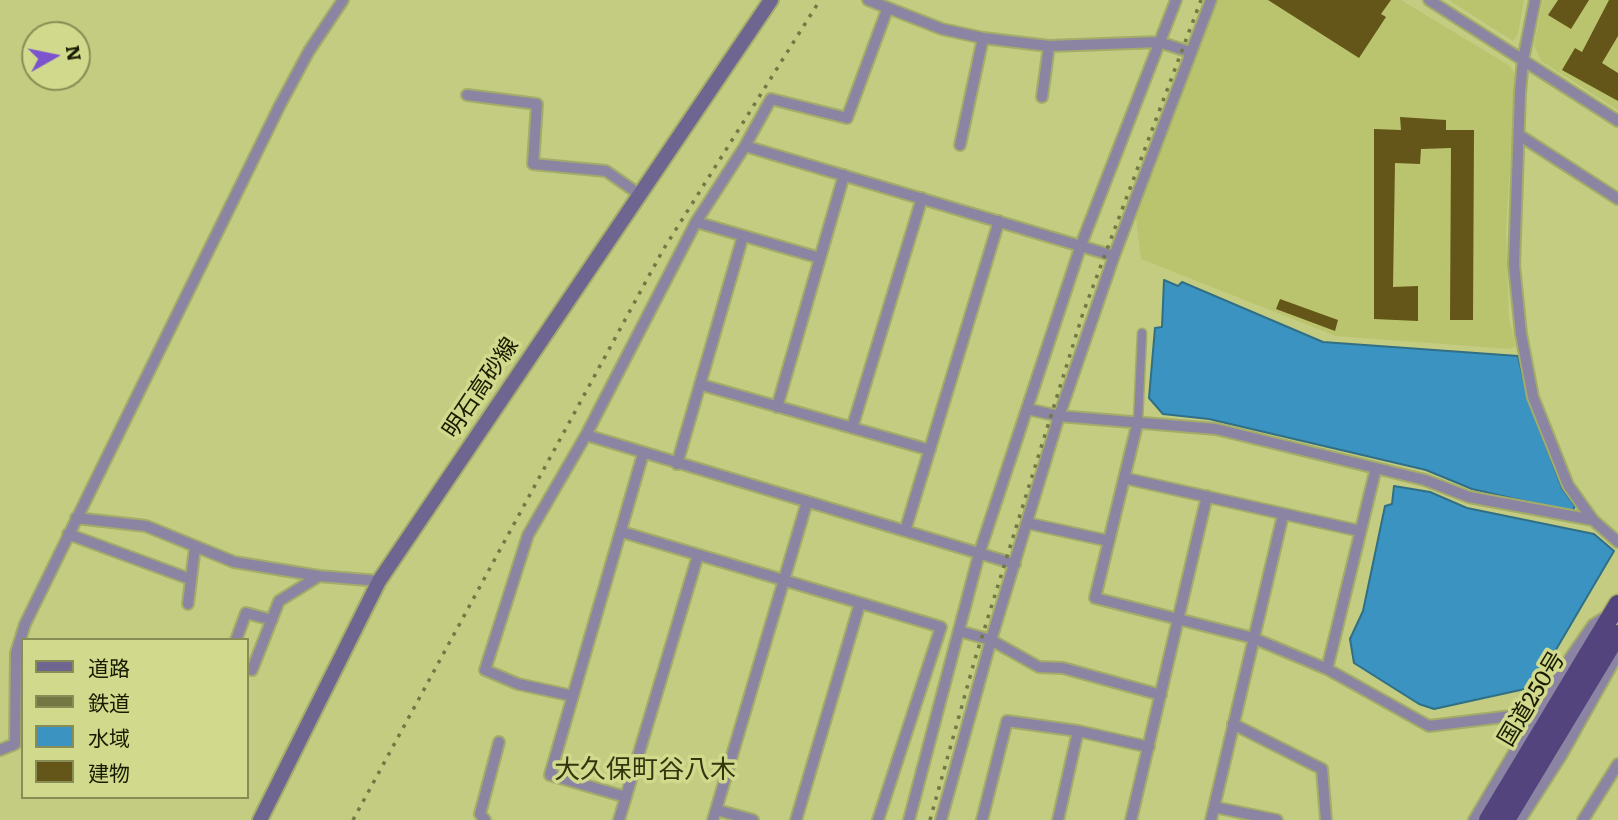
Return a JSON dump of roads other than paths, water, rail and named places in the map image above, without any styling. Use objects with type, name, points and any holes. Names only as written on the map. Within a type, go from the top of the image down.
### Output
[{"type":"highway","name":"国道250号","points":[[1488,820],[1616,608]]},
{"type":"highway","name":"国道250号","points":[[1506,820],[1618,634]]},
{"type":"main road","name":"明石高砂線","points":[[260,820],[379,580],[771,0]]},
{"type":"street","points":[[0,750],[15,744],[16,653],[25,624],[280,106],[309,51],[343,0]]},
{"type":"street","points":[[868,0],[887,10],[943,29],[984,37],[1049,46],[1159,42],[1190,52]]},
{"type":"street","points":[[909,820],[979,554],[1081,245],[1176,0]]},
{"type":"street","points":[[941,820],[991,640],[1059,416],[1114,256],[1211,0]]},
{"type":"street","points":[[1429,0],[1618,121]]},
{"type":"street","points":[[1535,0],[1522,60],[1514,265],[1526,359],[1533,397],[1568,485],[1592,520],[1618,542]]},
{"type":"street","points":[[573,696],[517,684],[485,670],[528,535],[586,435],[696,222],[745,146],[771,99],[847,118],[887,10]]},
{"type":"street","points":[[960,145],[984,37]]},
{"type":"street","points":[[1042,97],[1049,46]]},
{"type":"street","points":[[467,95],[537,104],[533,164],[606,171],[639,194]]},
{"type":"street","points":[[1519,135],[1618,199]]},
{"type":"street","points":[[745,146],[1114,256]]},
{"type":"street","points":[[777,407],[844,175]]},
{"type":"street","points":[[852,428],[922,198]]},
{"type":"street","points":[[905,531],[999,221]]},
{"type":"street","points":[[696,222],[820,258]]},
{"type":"street","points":[[677,464],[743,236]]},
{"type":"street","points":[[1142,333],[1138,421],[1095,598],[1253,638],[1327,668],[1429,726],[1536,713]]},
{"type":"street","points":[[702,385],[930,450]]},
{"type":"street","points":[[1027,409],[1059,416],[1216,429],[1425,480],[1469,497],[1592,520]]},
{"type":"street","points":[[586,435],[1015,564]]},
{"type":"street","points":[[626,797],[550,775],[643,454]]},
{"type":"street","points":[[1327,668],[1376,468]]},
{"type":"street","points":[[1124,478],[1360,531]]},
{"type":"street","points":[[1132,820],[1207,496]]},
{"type":"street","points":[[753,820],[715,815],[807,502]]},
{"type":"street","points":[[1211,820],[1283,515]]},
{"type":"street","points":[[76,518],[146,526],[234,562],[319,576],[379,580]]},
{"type":"street","points":[[1027,523],[1109,541]]},
{"type":"street","points":[[622,532],[941,627],[877,820]]},
{"type":"street","points":[[68,534],[190,579]]},
{"type":"street","points":[[188,604],[195,547]]},
{"type":"street","points":[[620,820],[698,555]]},
{"type":"street","points":[[248,669],[253,670],[279,601],[319,576]]},
{"type":"street","points":[[796,820],[860,603]]},
{"type":"street","points":[[1474,820],[1536,713],[1593,625],[1616,608]]},
{"type":"street","points":[[237,638],[246,613],[272,620]]},
{"type":"street","points":[[959,631],[991,640],[1039,667],[1063,668],[1161,695]]},
{"type":"street","points":[[1520,820],[1561,756],[1618,654]]},
{"type":"street","points":[[982,820],[1007,721],[1078,731],[1149,747]]},
{"type":"street","points":[[1233,724],[1322,769],[1326,820]]},
{"type":"street","points":[[1058,820],[1078,731]]},
{"type":"street","points":[[485,820],[480,814],[499,742]]},
{"type":"street","points":[[1583,820],[1618,764]]},
{"type":"street","points":[[1214,807],[1276,820]]},
{"type":"water","points":[[1164,280],[1178,286],[1182,282],[1323,342],[1518,356],[1528,399],[1562,488],[1575,506],[1572,512],[1472,489],[1426,470],[1209,419],[1163,414],[1149,398],[1155,328],[1162,327]]},
{"type":"water","points":[[1394,486],[1430,492],[1467,508],[1594,534],[1614,551],[1534,687],[1434,709],[1419,704],[1354,663],[1350,639],[1363,611],[1385,506],[1392,504]]},
{"type":"railway","points":[[353,820],[663,250],[820,0]]},
{"type":"railway","points":[[930,820],[975,659],[1083,313],[1201,0]]},
{"type":"district","name":"大久保町谷八木","points":[[645,770]]}]
